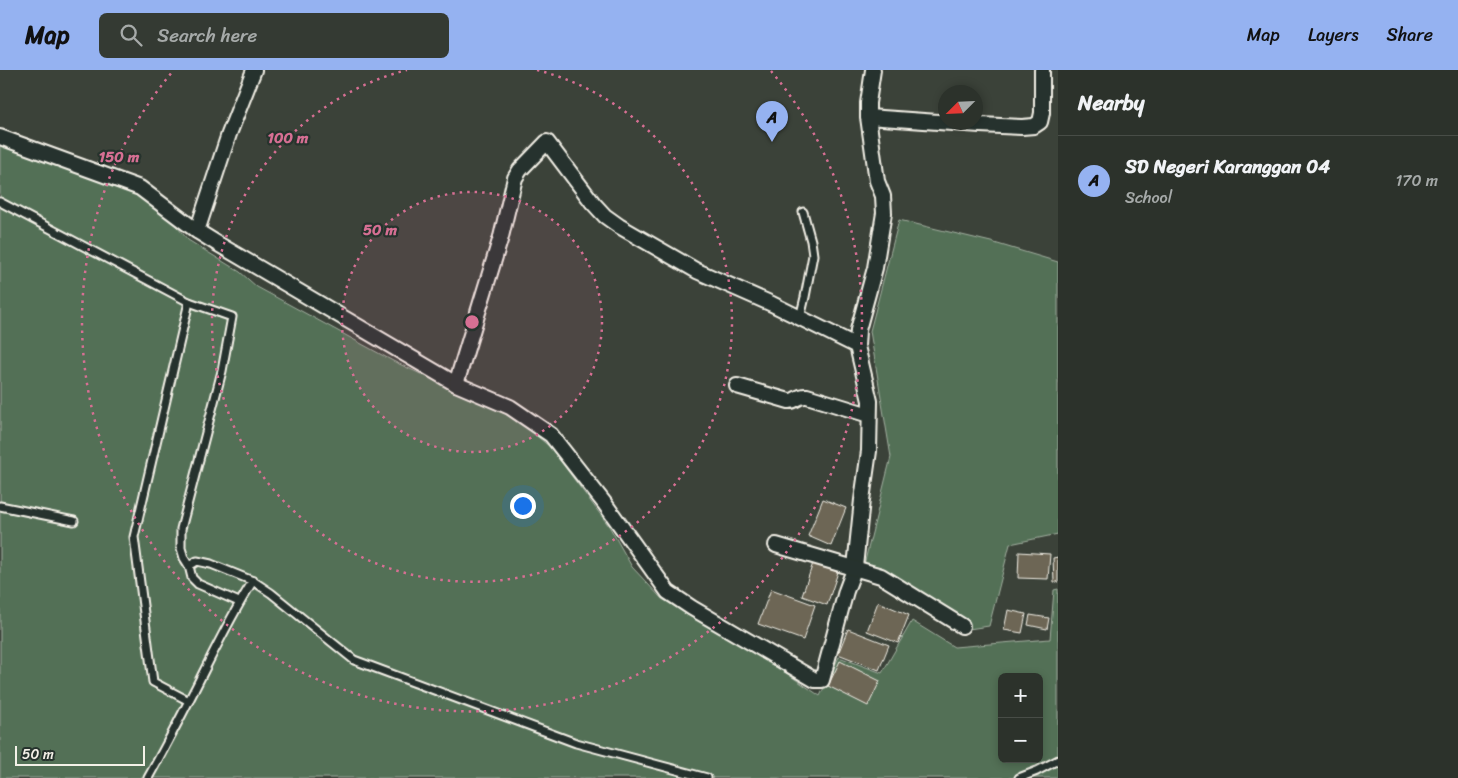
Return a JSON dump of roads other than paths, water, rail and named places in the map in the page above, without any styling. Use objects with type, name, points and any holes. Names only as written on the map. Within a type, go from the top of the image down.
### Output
[{"type":"street","points":[[197,231],[229,134],[254,70]]},
{"type":"street","points":[[0,137],[140,188],[197,231],[456,384],[510,407],[552,435],[605,504],[668,592],[815,680],[822,680],[854,567],[868,451],[870,401],[857,346],[858,330],[875,268],[884,205],[877,180],[868,117],[873,70]]},
{"type":"street","points":[[868,117],[980,125],[1034,126],[1040,122],[1042,113],[1042,70]]},
{"type":"street","points":[[456,384],[500,238],[515,178],[520,170],[547,142],[599,210],[619,226],[697,272],[772,304],[857,346]]},
{"type":"street","points":[[737,386],[792,402],[799,396],[807,396],[869,415]]},
{"type":"street","points":[[776,544],[881,576],[962,626]]},
{"type":"lane","points":[[0,202],[189,302],[232,317],[222,371],[181,529],[181,548],[192,578],[198,584],[240,602]]},
{"type":"lane","points":[[800,318],[813,255],[803,212]]},
{"type":"lane","points":[[189,302],[134,537],[153,682],[189,701]]},
{"type":"lane","points":[[0,506],[74,521]]},
{"type":"lane","points":[[189,566],[197,561],[211,564],[253,581],[271,592],[354,660],[576,743],[707,778]]},
{"type":"lane","points":[[148,778],[240,602],[253,581]]},
{"type":"lane","points":[[1019,778],[1058,760]]},
{"type":"place","name":"SD Negeri Karanggan 04","points":[[772,142]]}]
